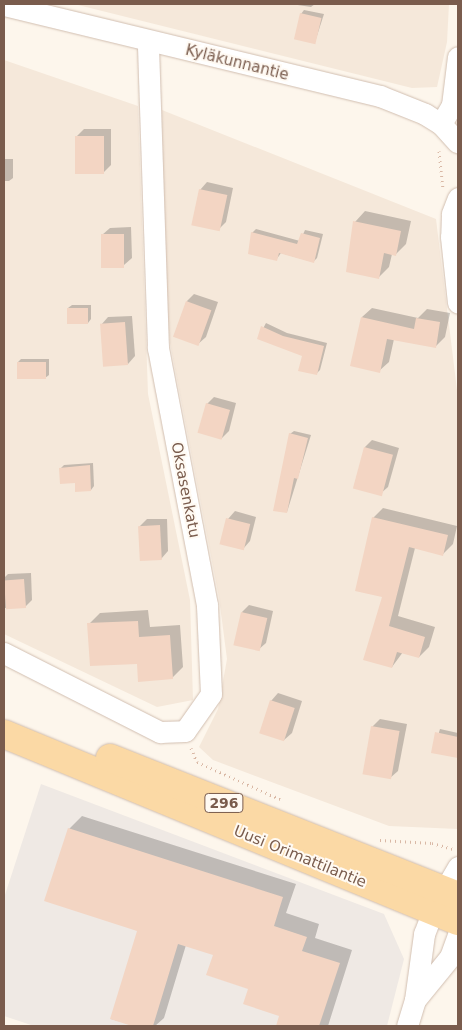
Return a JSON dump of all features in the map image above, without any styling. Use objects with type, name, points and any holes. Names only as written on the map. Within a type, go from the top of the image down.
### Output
[{"type":"main road","name":"Uusi Orimattilantie","points":[[4,716],[449,891]]},
{"type":"main road","name":"Uusi Orimattilantie","points":[[4,734],[449,891]]},
{"type":"main road","name":"Uusi Orimattilantie","points":[[449,891],[458,921]]},
{"type":"street","name":"Kyläkunnantie","points":[[4,5],[148,42],[380,96],[407,105],[441,124],[458,143]]},
{"type":"street","name":"Oksasenkatu","points":[[148,42],[158,348],[207,604],[211,660],[211,694],[185,731]]},
{"type":"street","points":[[441,124],[452,105],[458,57]]},
{"type":"street","points":[[458,198],[452,214],[451,237],[458,303]]},
{"type":"street","points":[[4,653],[160,732],[185,731]]},
{"type":"street","points":[[407,1026],[415,1000],[424,934],[449,891]]},
{"type":"street","points":[[415,1000],[450,957],[458,935]]},
{"type":"path","points":[[185,731],[197,762],[288,803]]},
{"type":"path","points":[[375,839],[432,843],[458,850]]},
{"type":"shaded area","points":[[74,4],[449,4],[447,42],[437,87],[412,88]]},
{"type":"shaded area","points":[[4,60],[138,106],[148,394],[190,600],[193,700],[157,707],[4,634]]},
{"type":"shaded area","points":[[162,110],[436,219],[458,398],[458,829],[389,826],[213,760],[199,747],[218,709],[227,659],[219,598],[170,343],[164,267]]},
{"type":"shaded area","points":[[41,784],[384,914],[404,959],[387,1026],[34,1026],[4,1016],[4,898]]},
{"type":"building","points":[[300,13],[321,18],[315,44],[294,39]]},
{"type":"building","points":[[75,136],[104,136],[104,174],[75,174]]},
{"type":"building","points":[[199,189],[227,195],[220,231],[191,225]]},
{"type":"building","points":[[353,221],[401,231],[396,256],[384,253],[379,279],[346,272]]},
{"type":"building","points":[[251,232],[297,244],[301,233],[320,238],[314,263],[279,253],[277,261],[248,254]]},
{"type":"building","points":[[101,234],[124,234],[124,268],[101,268]]},
{"type":"building","points":[[186,301],[211,310],[198,346],[173,337]]},
{"type":"building","points":[[67,308],[88,308],[88,324],[67,324]]},
{"type":"building","points":[[361,317],[414,329],[416,318],[440,322],[436,348],[387,339],[380,373],[350,366]]},
{"type":"building","points":[[125,322],[128,365],[103,367],[100,324]]},
{"type":"building","points":[[261,326],[283,336],[324,346],[317,375],[298,371],[302,356],[257,339]]},
{"type":"building","points":[[17,362],[46,362],[46,379],[17,379]]},
{"type":"building","points":[[206,403],[230,410],[221,440],[197,433]]},
{"type":"building","points":[[289,433],[308,438],[298,479],[294,478],[287,513],[273,511]]},
{"type":"building","points":[[364,447],[393,455],[382,496],[353,489]]},
{"type":"building","points":[[90,465],[91,491],[75,492],[75,483],[60,484],[59,468]]},
{"type":"building","points":[[372,517],[448,535],[443,556],[409,547],[389,626],[425,637],[419,658],[397,652],[392,668],[363,660],[382,597],[355,591]]},
{"type":"building","points":[[226,518],[250,524],[244,550],[219,544]]},
{"type":"building","points":[[160,525],[162,560],[140,561],[138,526]]},
{"type":"building","points":[[24,579],[26,608],[6,609],[4,580]]},
{"type":"building","points":[[241,612],[267,618],[260,651],[233,645]]},
{"type":"building","points":[[138,621],[139,637],[170,635],[173,679],[138,682],[137,664],[90,666],[87,623]]},
{"type":"building","points":[[270,700],[295,708],[284,741],[259,733]]},
{"type":"building","points":[[371,726],[400,731],[391,779],[362,774]]},
{"type":"building","points":[[435,732],[458,737],[458,758],[431,753]]},
{"type":"building","points":[[68,828],[283,897],[274,926],[307,937],[302,951],[340,963],[319,1026],[276,1026],[279,1016],[243,1004],[248,989],[206,975],[213,955],[178,944],[153,1026],[132,1026],[110,1019],[137,931],[44,901]]}]
